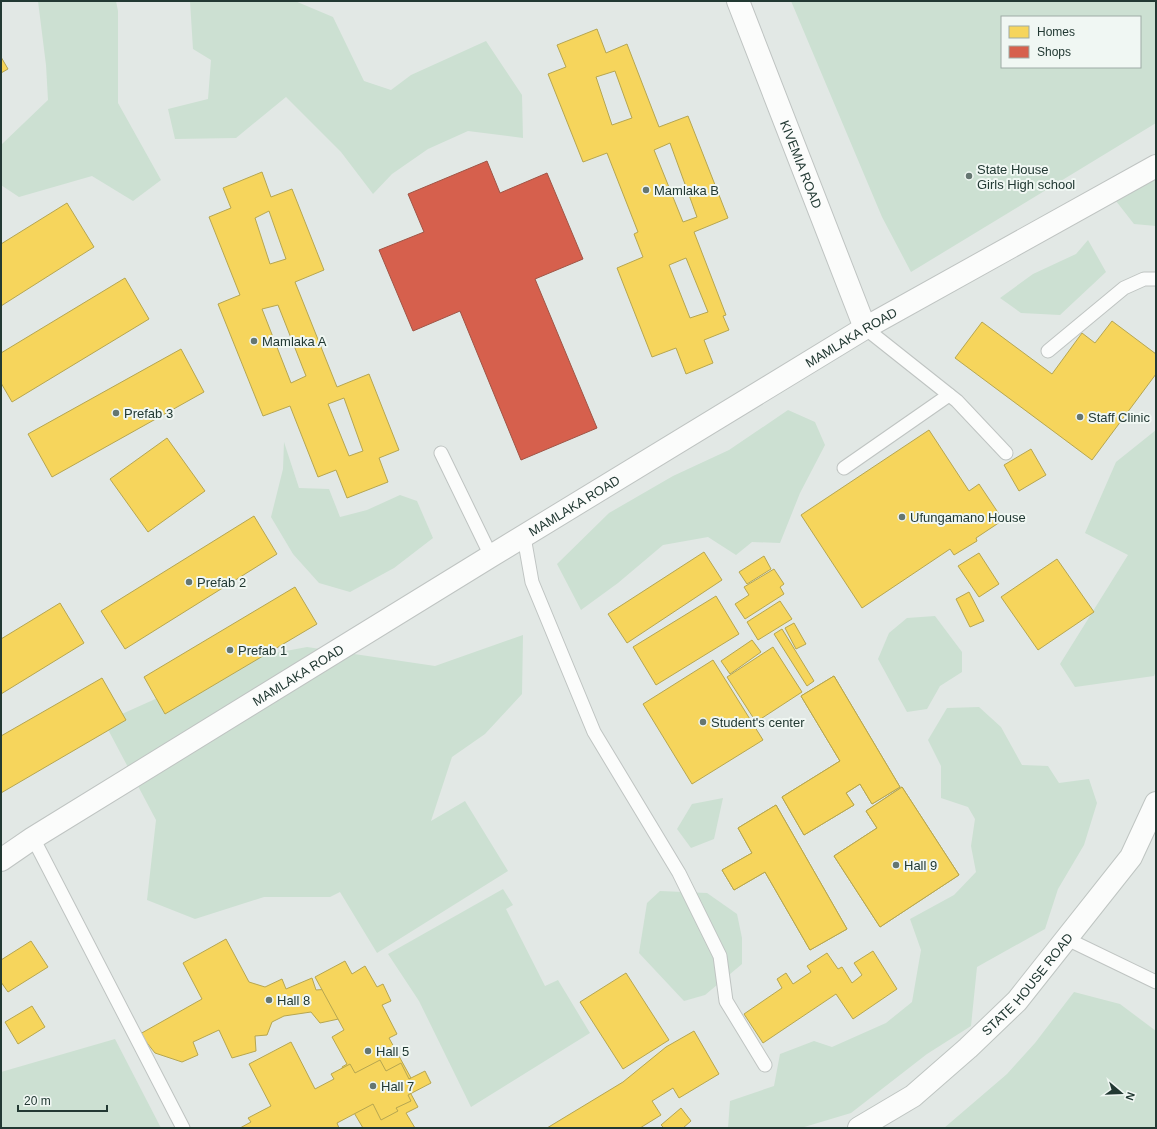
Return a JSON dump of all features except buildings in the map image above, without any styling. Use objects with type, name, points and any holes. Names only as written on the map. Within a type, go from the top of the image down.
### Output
[{"type":"street","name":"KIVEMIA ROAD","points":[[738,1],[865,328]]},
{"type":"street","name":"MAMLAKA ROAD","points":[[1,860],[33,838],[865,328],[1156,166]]},
{"type":"street","name":"STATE HOUSE ROAD","points":[[858,1128],[913,1096],[968,1048],[1017,1001],[1132,857],[1156,803]]},
{"type":"lane","points":[[1048,351],[1124,288],[1144,279],[1156,279]]},
{"type":"lane","points":[[865,328],[956,401],[1006,453]]},
{"type":"lane","points":[[844,468],[949,395]]},
{"type":"lane","points":[[441,453],[491,556]]},
{"type":"lane","points":[[524,537],[532,582],[594,732],[679,872],[720,956],[726,1002],[765,1065]]},
{"type":"lane","points":[[33,838],[183,1128]]},
{"type":"lane","points":[[1067,939],[1156,982]]},
{"type":"green space","points":[[38,1],[116,1],[118,11],[118,103],[161,180],[133,201],[92,176],[19,197],[1,185],[1,145],[48,100],[46,65]]},
{"type":"green space","points":[[190,1],[295,1],[333,17],[364,81],[391,90],[411,75],[486,41],[522,95],[523,138],[468,131],[428,149],[392,174],[373,194],[341,152],[286,97],[236,138],[175,139],[168,109],[208,99],[211,60],[193,49]]},
{"type":"green space","name":"State House Girls High school","points":[[791,1],[1156,1],[1156,123],[911,272],[882,217]]},
{"type":"green space","points":[[1156,177],[1156,226],[1134,224],[1116,201]]},
{"type":"green space","points":[[1088,240],[1106,272],[1060,315],[1021,313],[1000,298],[1033,274],[1076,254]]},
{"type":"green space","points":[[788,410],[815,422],[825,445],[800,493],[780,543],[752,542],[736,555],[708,537],[663,545],[618,583],[581,610],[557,564],[609,513],[673,476],[729,450]]},
{"type":"green space","points":[[1156,430],[1156,671],[1154,676],[1075,687],[1060,664],[1128,555],[1085,533],[1116,462]]},
{"type":"green space","points":[[284,442],[299,488],[329,489],[340,517],[367,510],[400,495],[417,501],[433,538],[394,568],[350,592],[319,583],[293,554],[271,517],[283,469]]},
{"type":"green space","points":[[935,616],[962,652],[962,672],[940,686],[927,709],[907,712],[878,659],[889,633],[907,618]]},
{"type":"green space","points":[[523,635],[522,694],[485,734],[452,757],[431,821],[465,801],[508,871],[377,953],[340,892],[330,897],[264,897],[195,919],[147,900],[156,820],[104,722],[200,679],[259,656],[307,647],[435,666]]},
{"type":"green space","points":[[979,707],[1001,727],[1022,765],[1048,766],[1059,783],[1089,779],[1097,803],[1084,845],[1058,889],[1045,929],[977,967],[971,1026],[927,1054],[851,1113],[801,1128],[728,1128],[730,1101],[774,1086],[780,1054],[814,1041],[832,1047],[886,1023],[912,1002],[921,950],[910,919],[954,895],[976,872],[971,846],[975,819],[968,807],[941,798],[941,766],[928,740],[947,708]]},
{"type":"green space","points":[[723,798],[714,839],[691,848],[677,829],[692,804]]},
{"type":"green space","points":[[503,889],[513,905],[506,909],[545,986],[558,980],[590,1033],[471,1107],[419,1001],[388,954]]},
{"type":"green space","points":[[660,891],[707,893],[737,914],[742,938],[742,964],[705,995],[684,1001],[639,953],[647,903]]},
{"type":"green space","points":[[1074,992],[1120,1004],[1156,1031],[1156,1128],[944,1128],[1007,1074],[1035,1043]]},
{"type":"green space","points":[[115,1039],[161,1128],[1,1128],[1,1072]]},
{"type":"place","name":"State House Girls High school","points":[[969,176]]},
{"type":"place","name":"Mamlaka B","points":[[646,190]]},
{"type":"place","name":"Mamlaka A","points":[[254,341]]},
{"type":"place","name":"Prefab 3","points":[[116,413]]},
{"type":"place","name":"Staff Clinic","points":[[1080,417]]},
{"type":"place","name":"Ufungamano House","points":[[902,517]]},
{"type":"place","name":"Prefab 2","points":[[189,582]]},
{"type":"place","name":"Prefab 1","points":[[230,650]]},
{"type":"place","name":"Student's center","points":[[703,722]]},
{"type":"place","name":"Hall 9","points":[[896,865]]},
{"type":"place","name":"Hall 8","points":[[269,1000]]},
{"type":"place","name":"Hall 5","points":[[368,1051]]},
{"type":"place","name":"Hall 7","points":[[373,1086]]}]
